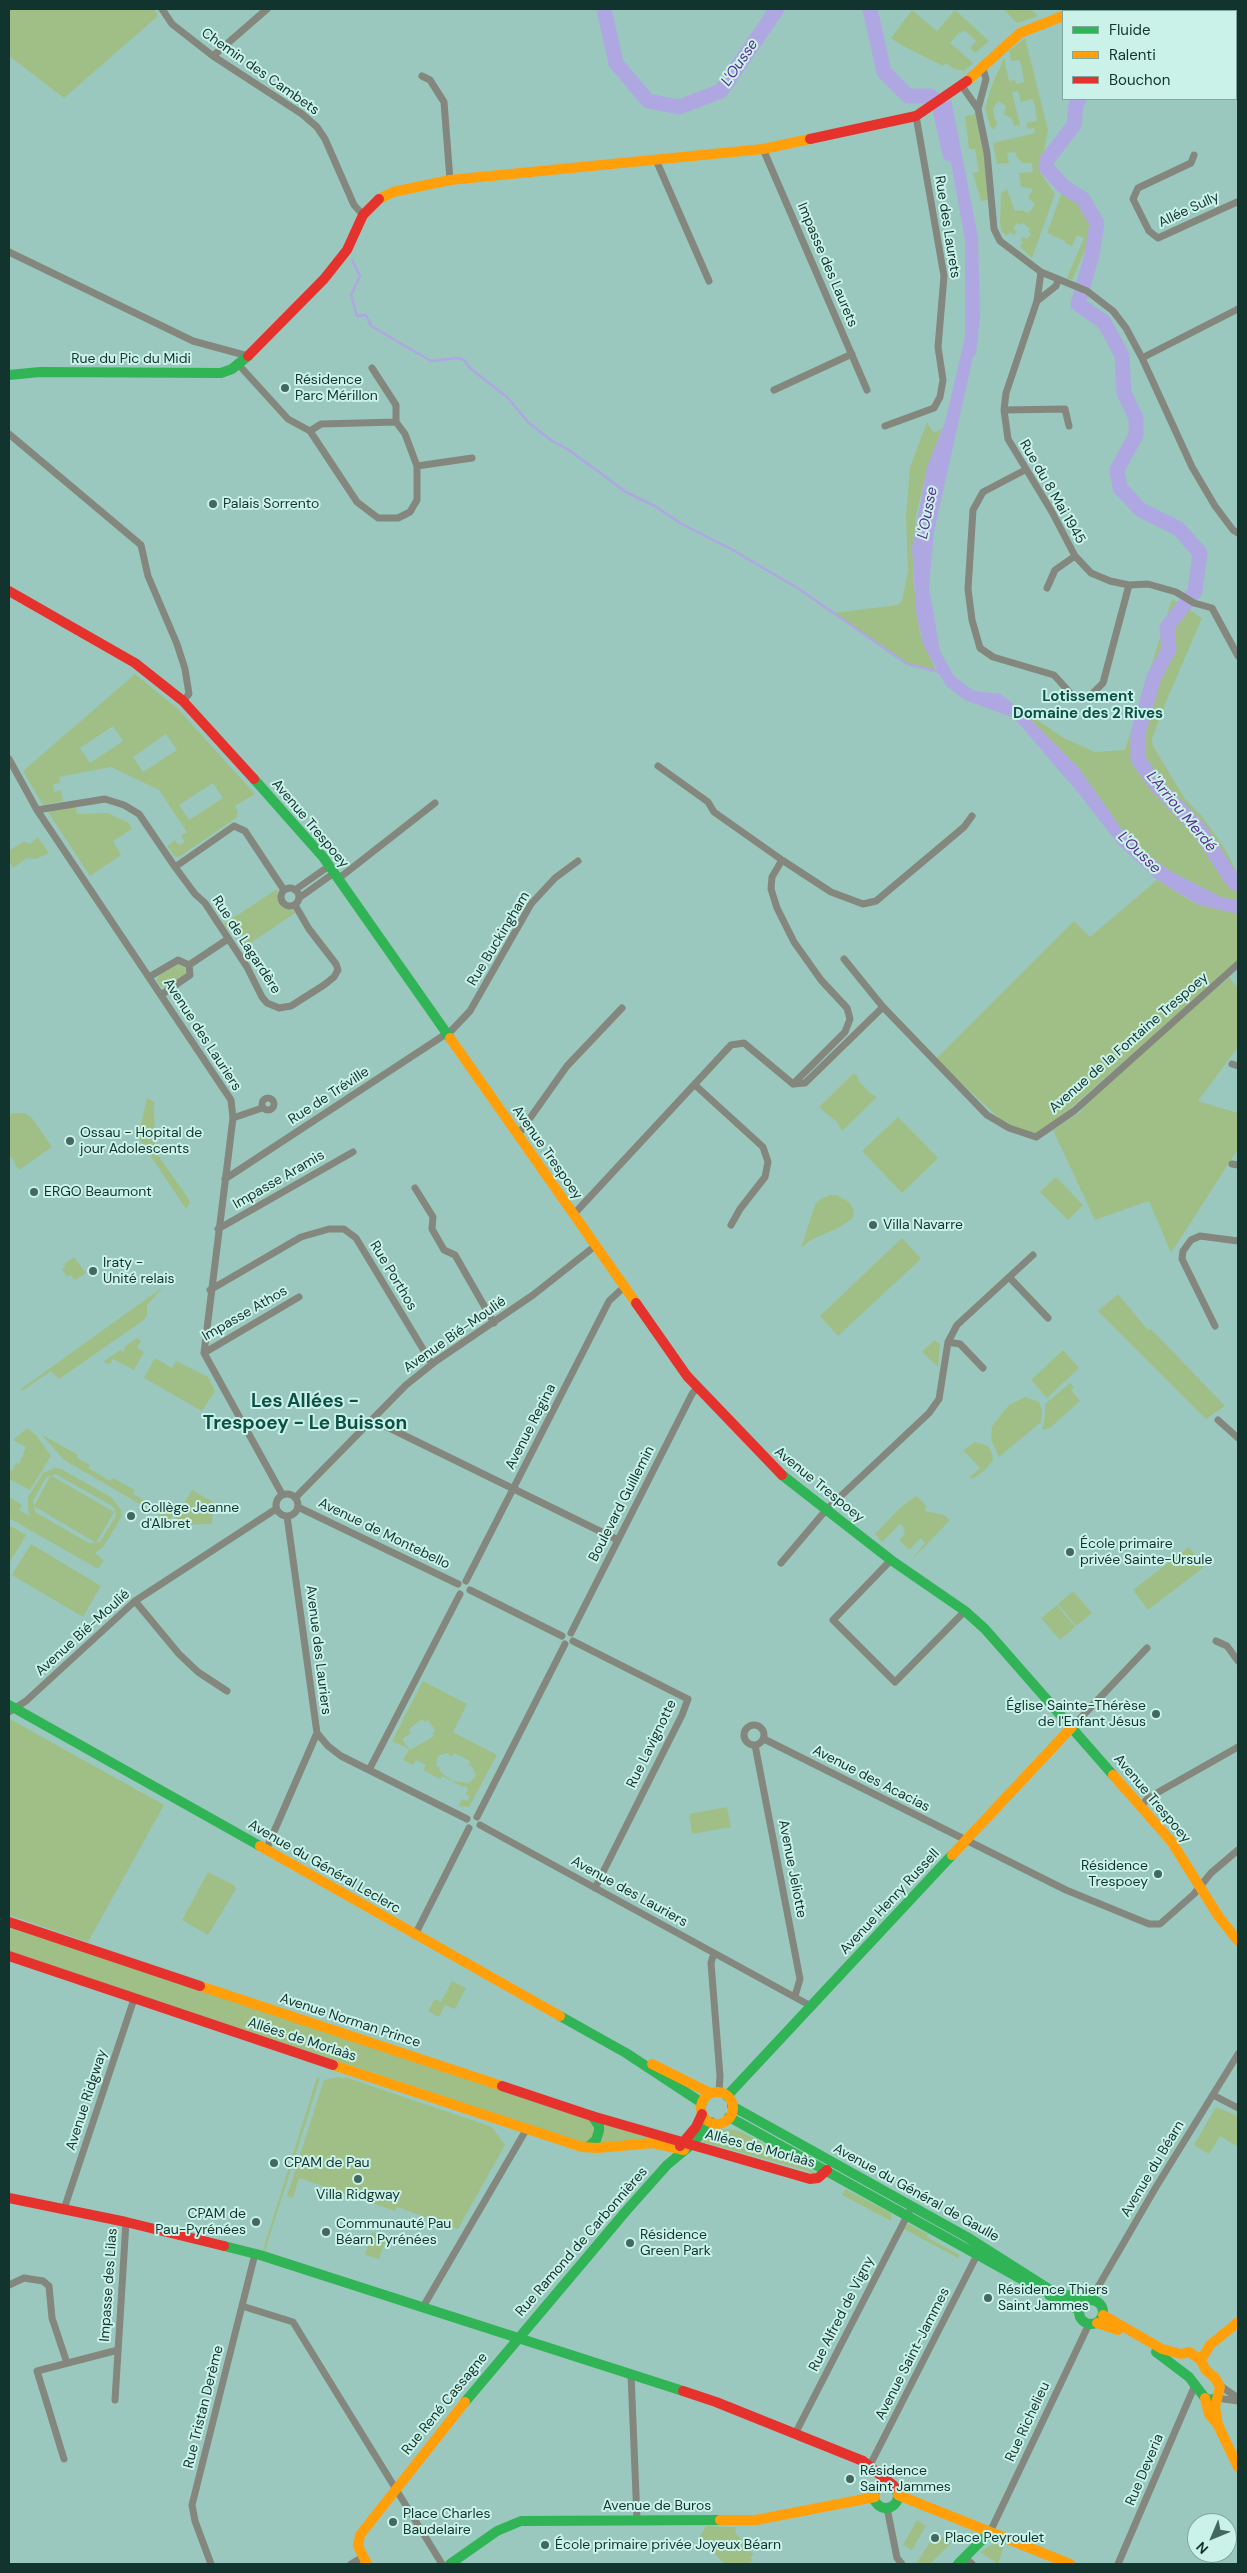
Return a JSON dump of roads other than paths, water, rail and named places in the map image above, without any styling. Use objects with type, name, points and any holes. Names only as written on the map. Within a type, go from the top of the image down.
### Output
[{"type":"street","name":"Chemin des Cambets","points":[[162,9],[172,24],[213,56],[302,114],[317,127],[325,139],[354,205],[364,215]]},
{"type":"street","points":[[213,56],[267,9]]},
{"type":"street","name":"Rue du Pic du Midi","points":[[9,375],[40,372],[221,373],[248,356],[339,263],[364,215],[379,199],[393,192],[450,180],[763,149],[916,116],[962,86],[983,69],[1020,32],[1062,16]]},
{"type":"street","points":[[978,109],[986,79],[983,69]]},
{"type":"street","points":[[422,76],[430,80],[444,102],[450,180]]},
{"type":"street","points":[[962,86],[978,109],[987,153],[994,229],[1000,241],[1041,272],[1084,290],[1113,311],[1126,328],[1142,358],[1192,467],[1215,506],[1238,534]]},
{"type":"street","name":"Rue des Laurets","points":[[886,426],[934,408],[940,397],[943,380],[938,347],[944,276],[916,116]]},
{"type":"street","name":"Impasse des Laurets","points":[[763,149],[867,390]]},
{"type":"street","name":"Allée Sully","points":[[1194,155],[1191,164],[1138,188],[1133,199],[1148,231],[1158,238],[1238,202]]},
{"type":"street","points":[[656,160],[709,280]]},
{"type":"street","points":[[9,252],[193,341],[248,356]]},
{"type":"street","name":"Rue du 8 Mai 1945","points":[[1041,272],[1037,301],[1006,393],[1004,410],[1008,439],[1052,512],[1075,556],[1091,573],[1110,581],[1129,585],[1148,584],[1179,594],[1194,603],[1212,608],[1238,656]]},
{"type":"street","points":[[1037,301],[1056,286],[1058,280]]},
{"type":"street","points":[[1142,358],[1238,309]]},
{"type":"street","points":[[774,390],[852,354]]},
{"type":"street","points":[[238,364],[288,419],[310,431],[357,502],[378,518],[398,518],[410,512],[417,500],[417,466],[405,434],[396,422],[396,404],[372,368]]},
{"type":"street","points":[[1004,410],[1066,408],[1069,426]]},
{"type":"street","points":[[310,431],[321,424],[396,422]]},
{"type":"street","points":[[9,434],[140,544],[148,576],[177,644],[184,669],[189,694],[183,701]]},
{"type":"street","points":[[417,466],[472,458]]},
{"type":"street","points":[[1025,470],[983,492],[973,510],[968,590],[972,620],[980,648],[993,656],[1054,675],[1072,696],[1089,697],[1103,683],[1129,585]]},
{"type":"street","points":[[1047,588],[1055,570],[1075,556]]},
{"type":"street","name":"Avenue Trespoey","points":[[9,591],[135,663],[183,701],[314,845],[688,1376],[776,1470],[891,1560],[965,1611],[985,1629],[1142,1805],[1171,1841],[1219,1917],[1238,1941]]},
{"type":"street","name":"Avenue des Lauriers","points":[[9,759],[37,810],[231,1100],[232,1118],[204,1353]]},
{"type":"street","points":[[658,766],[708,802],[714,812],[782,860],[831,892],[863,904],[876,901],[964,826],[972,816]]},
{"type":"street","name":"Rue de Lagardère","points":[[37,810],[104,799],[124,805],[139,814],[175,867],[204,903],[267,1003],[279,1008],[291,1006],[334,977],[338,970],[336,964],[309,929],[295,905]]},
{"type":"street","points":[[334,873],[295,890],[290,888],[284,890],[281,895],[282,901],[289,906],[295,905],[299,898],[435,803]]},
{"type":"street","points":[[175,867],[234,826],[245,831],[284,890]]},
{"type":"street","points":[[782,860],[772,877],[771,889],[777,908],[794,942],[821,980],[847,1008],[850,1019],[844,1032],[794,1084]]},
{"type":"street","name":"Rue Buckingham","points":[[447,1034],[470,1011],[531,904],[555,878],[578,861]]},
{"type":"street","points":[[295,890],[299,898]]},
{"type":"street","points":[[189,965],[228,939]]},
{"type":"street","points":[[574,1214],[732,1045],[744,1043],[794,1084],[805,1083],[883,1007],[844,959]]},
{"type":"street","points":[[149,977],[178,960],[189,965]]},
{"type":"street","name":"Avenue de la Fontaine Trespoey","points":[[883,1007],[987,1115],[1009,1128],[1036,1137],[1074,1111],[1238,964]]},
{"type":"street","points":[[161,995],[190,975],[189,965]]},
{"type":"street","points":[[518,1134],[567,1066],[622,1008]]},
{"type":"street","name":"Rue de Tréville","points":[[225,1179],[447,1034]]},
{"type":"street","points":[[695,1085],[763,1147],[768,1162],[765,1177],[740,1209],[732,1224]]},
{"type":"street","points":[[232,1118],[262,1108]]},
{"type":"street","name":"Impasse Aramis","points":[[218,1229],[353,1152]]},
{"type":"street","points":[[415,1188],[433,1217],[432,1229],[444,1250],[454,1255],[494,1323]]},
{"type":"street","name":"Rue Porthos","points":[[210,1290],[301,1237],[329,1229],[344,1229],[356,1238],[432,1364]]},
{"type":"street","points":[[1214,1326],[1182,1260],[1182,1250],[1191,1240],[1200,1236],[1238,1240]]},
{"type":"street","name":"Avenue Bié-Moulié","points":[[296,1497],[406,1385],[432,1364],[494,1323],[595,1246]]},
{"type":"street","points":[[781,1563],[826,1510],[929,1414],[939,1399],[948,1342],[957,1325],[1033,1255]]},
{"type":"street","points":[[1009,1277],[1048,1318]]},
{"type":"street","name":"Avenue Regina","points":[[466,1581],[609,1301],[624,1287]]},
{"type":"street","name":"Impasse Athos","points":[[204,1353],[300,1296]]},
{"type":"street","points":[[948,1342],[960,1344],[983,1368]]},
{"type":"street","points":[[204,1353],[279,1485],[282,1494]]},
{"type":"street","name":"Boulevard Guillemin","points":[[571,1633],[692,1394],[698,1386]]},
{"type":"street","points":[[374,1418],[379,1423],[618,1540]]},
{"type":"street","points":[[1218,1420],[1238,1438]]},
{"type":"street","points":[[289,1493],[296,1497],[298,1507],[294,1514],[287,1516],[280,1514],[276,1508],[277,1499],[282,1494],[289,1493]]},
{"type":"street","name":"Avenue de Montebello","points":[[298,1507],[458,1584]]},
{"type":"street","name":"Avenue Bié-Moulié","points":[[11,1708],[26,1701],[135,1601],[276,1508]]},
{"type":"street","name":"Avenue des Lauriers","points":[[287,1516],[317,1733],[328,1746],[341,1756],[467,1819]]},
{"type":"street","points":[[891,1560],[833,1620],[896,1682],[965,1611]]},
{"type":"street","points":[[460,1594],[457,1590],[458,1584],[466,1581],[470,1590],[562,1636],[565,1644],[476,1817]]},
{"type":"street","points":[[460,1594],[466,1594],[470,1590]]},
{"type":"street","points":[[369,1770],[460,1594]]},
{"type":"street","points":[[135,1601],[179,1654],[198,1672],[227,1691]]},
{"type":"street","points":[[562,1636],[566,1633],[571,1633],[574,1641],[571,1644],[565,1644]]},
{"type":"street","name":"Rue Lavignotte","points":[[574,1641],[688,1699],[684,1711],[595,1888]]},
{"type":"street","points":[[1216,1641],[1227,1646],[1238,1660]]},
{"type":"street","points":[[1072,1728],[1146,1648]]},
{"type":"street","name":"Avenue du Général Leclerc","points":[[11,1708],[626,2053],[702,2103]]},
{"type":"street","points":[[754,1724],[761,1727],[764,1732],[764,1738],[755,1745],[749,1744],[744,1738],[744,1732],[748,1726],[754,1724]]},
{"type":"street","name":"Avenue Henry Russell","points":[[719,2094],[811,2006],[1072,1728]]},
{"type":"street","points":[[266,1850],[317,1733]]},
{"type":"street","name":"Avenue des Acacias","points":[[764,1738],[1066,1890],[1149,1924],[1160,1924],[1194,1894],[1211,1873],[1238,1850]]},
{"type":"street","name":"Avenue Jeliotte","points":[[755,1745],[800,1979],[795,1996]]},
{"type":"street","points":[[1142,1805],[1148,1798],[1238,1747]]},
{"type":"street","points":[[416,1935],[469,1828],[467,1819],[476,1817]]},
{"type":"street","points":[[469,1828],[475,1829],[480,1824],[476,1817]]},
{"type":"street","name":"Avenue des Lauriers","points":[[480,1824],[811,2006]]},
{"type":"street","name":"Avenue Norman Prince","points":[[9,1922],[684,2146]]},
{"type":"street","points":[[714,1953],[711,1963],[720,2076],[719,2094]]},
{"type":"street","name":"Allées de Morlaàs","points":[[9,1956],[526,2130],[588,2147],[653,2143],[684,2146],[810,2179],[818,2178],[826,2170]]},
{"type":"street","name":"Avenue Ridgway","points":[[64,2209],[134,1999]]},
{"type":"street","name":"Avenue du Général Leclerc","points":[[626,2053],[719,2094]]},
{"type":"street","name":"Avenue du Béarn","points":[[1089,2300],[1238,2054]]},
{"type":"street","points":[[719,2094],[732,2106],[729,2117],[721,2123],[711,2122],[702,2114],[702,2103],[719,2094]]},
{"type":"street","points":[[1213,2096],[1238,2108]]},
{"type":"street","name":"Avenue du Général de Gaulle","points":[[732,2106],[910,2211],[978,2255],[1079,2310],[1082,2320],[1096,2321],[1162,2349],[1185,2353],[1202,2360],[1205,2369],[1219,2384],[1238,2399]]},
{"type":"street","name":"Rue Ramond de Carbonnières","points":[[684,2146],[702,2114]]},
{"type":"street","points":[[588,2147],[596,2140],[599,2133],[599,2126],[592,2116]]},
{"type":"street","name":"Avenue du Général de Gaulle","points":[[729,2117],[826,2170],[985,2248],[1052,2291],[1089,2300],[1101,2305],[1096,2321]]},
{"type":"street","name":"Rue Ramond de Carbonnières","points":[[517,2337],[684,2146],[711,2122]]},
{"type":"street","points":[[423,2307],[526,2130]]},
{"type":"street","points":[[9,2198],[126,2222],[255,2254],[716,2402],[870,2464],[896,2491],[896,2502],[887,2508]]},
{"type":"street","name":"Rue Alfred de Vigny","points":[[795,2434],[910,2211]]},
{"type":"street","name":"Impasse des Lilas","points":[[115,2400],[126,2222]]},
{"type":"street","name":"Rue Tristan Derème","points":[[211,2564],[195,2521],[192,2505],[255,2254]]},
{"type":"street","name":"Avenue Saint-Jammes","points":[[870,2464],[978,2255]]},
{"type":"street","points":[[9,2285],[24,2278],[42,2281],[49,2286],[52,2318],[67,2363]]},
{"type":"street","points":[[1079,2310],[1081,2305],[1089,2300]]},
{"type":"street","points":[[242,2306],[293,2322],[442,2564]]},
{"type":"street","points":[[1096,2321],[1122,2331],[1178,2367],[1205,2398],[1209,2414],[1218,2425],[1238,2467]]},
{"type":"street","name":"Rue Richelieu","points":[[990,2532],[1096,2321]]},
{"type":"street","points":[[1178,2367],[1177,2358],[1185,2353],[1210,2345],[1238,2322]]},
{"type":"street","name":"Rue René Cassagne","points":[[365,2561],[358,2546],[360,2535],[517,2337]]},
{"type":"street","points":[[1202,2360],[1210,2345]]},
{"type":"street","name":"Impasse des Lilas","points":[[64,2459],[37,2371],[118,2350]]},
{"type":"street","points":[[631,2374],[637,2519]]},
{"type":"street","points":[[1218,2425],[1217,2398],[1220,2393],[1219,2384]]},
{"type":"street","name":"Rue Deveria","points":[[1118,2564],[1195,2385]]},
{"type":"street","name":"Avenue du Général de Gaulle","points":[[1205,2398],[1210,2400],[1217,2398],[1238,2399]]},
{"type":"street","points":[[870,2464],[878,2504],[887,2508]]},
{"type":"street","points":[[876,2493],[883,2484],[990,2532],[1070,2564]]},
{"type":"street","name":"Avenue de Buros","points":[[450,2564],[497,2531],[521,2521],[637,2519],[756,2520],[876,2493]]},
{"type":"street","points":[[887,2508],[897,2558],[902,2564]]},
{"type":"street","points":[[965,2562],[990,2532]]},
{"type":"street","points":[[351,2564],[365,2561]]},
{"type":"water","name":"L'Ousse","points":[[951,99],[978,237],[980,316],[976,354],[973,357],[934,532],[929,587],[940,651],[954,676],[974,691],[1000,694],[1019,708],[1078,767],[1125,834],[1144,852],[1170,871],[1223,898],[1238,900],[1238,914],[1199,905],[1157,880],[1118,844],[1080,795],[1014,718],[965,700],[946,686],[923,644],[916,611],[912,548],[927,467],[945,422],[965,337],[965,240],[945,129],[934,111]]},
{"type":"waterway","name":"L'Ousse","points":[[604,9],[616,63],[648,101],[679,107],[721,91],[777,9]]},
{"type":"waterway","name":"L'Ousse","points":[[870,9],[884,72],[908,96],[930,96],[938,101],[950,154]]},
{"type":"waterway","name":"L'Arriou Merdé","points":[[1078,100],[1076,105],[1074,125],[1047,160],[1046,167],[1063,186],[1083,199],[1097,223],[1092,255],[1078,304],[1104,322],[1122,355],[1124,393],[1136,418],[1136,435],[1117,470],[1120,488],[1141,510],[1179,529],[1200,553],[1195,591],[1167,627],[1169,649],[1154,677],[1138,733],[1138,759],[1156,785],[1198,828],[1233,881],[1238,885]]},
{"type":"waterway","points":[[352,260],[360,276],[351,295],[357,316],[366,315],[371,326],[431,361],[458,358],[464,360],[471,369],[507,397],[528,422],[552,441],[569,450],[626,492],[655,506],[680,523],[731,549],[799,589],[907,664],[939,672]]},
{"type":"place","name":"Résidence Parc Mérillon","points":[[285,388]]},
{"type":"place","name":"Palais Sorrento","points":[[213,504]]},
{"type":"place","name":"Ossau - Hopital de jour Adolescents","points":[[70,1141]]},
{"type":"place","name":"ERGO Beaumont","points":[[34,1192]]},
{"type":"place","name":"Villa Navarre","points":[[873,1225]]},
{"type":"place","name":"Iraty - Unité relais","points":[[93,1271]]},
{"type":"place","name":"Collège Jeanne d'Albret","points":[[131,1516]]},
{"type":"place","name":"École primaire privée Sainte-Ursule","points":[[1070,1552]]},
{"type":"place","name":"Église Sainte-Thérèse de l'Enfant Jésus","points":[[1156,1714]]},
{"type":"place","name":"Résidence Trespoey","points":[[1158,1874]]},
{"type":"place","name":"CPAM de Pau","points":[[274,2163]]},
{"type":"place","name":"Villa Ridgway","points":[[358,2179]]},
{"type":"place","name":"CPAM de Pau-Pyrénées","points":[[256,2222]]},
{"type":"place","name":"Communauté Pau Béarn Pyrénées","points":[[326,2232]]},
{"type":"place","name":"Résidence Green Park","points":[[630,2243]]},
{"type":"place","name":"Résidence Thiers Saint Jammes","points":[[988,2298]]},
{"type":"place","name":"Résidence Saint Jammes","points":[[850,2479]]},
{"type":"place","name":"Place Charles Baudelaire","points":[[393,2522]]},
{"type":"place","name":"Place Peyroulet","points":[[935,2538]]},
{"type":"place","name":"École primaire privée Joyeux Béarn","points":[[545,2545]]},
{"type":"district","name":"Lotissement Domaine des 2 Rives","points":[[1088,706]]},
{"type":"district","name":"Les Allées - Trespoey - Le Buisson","points":[[305,1413]]}]
